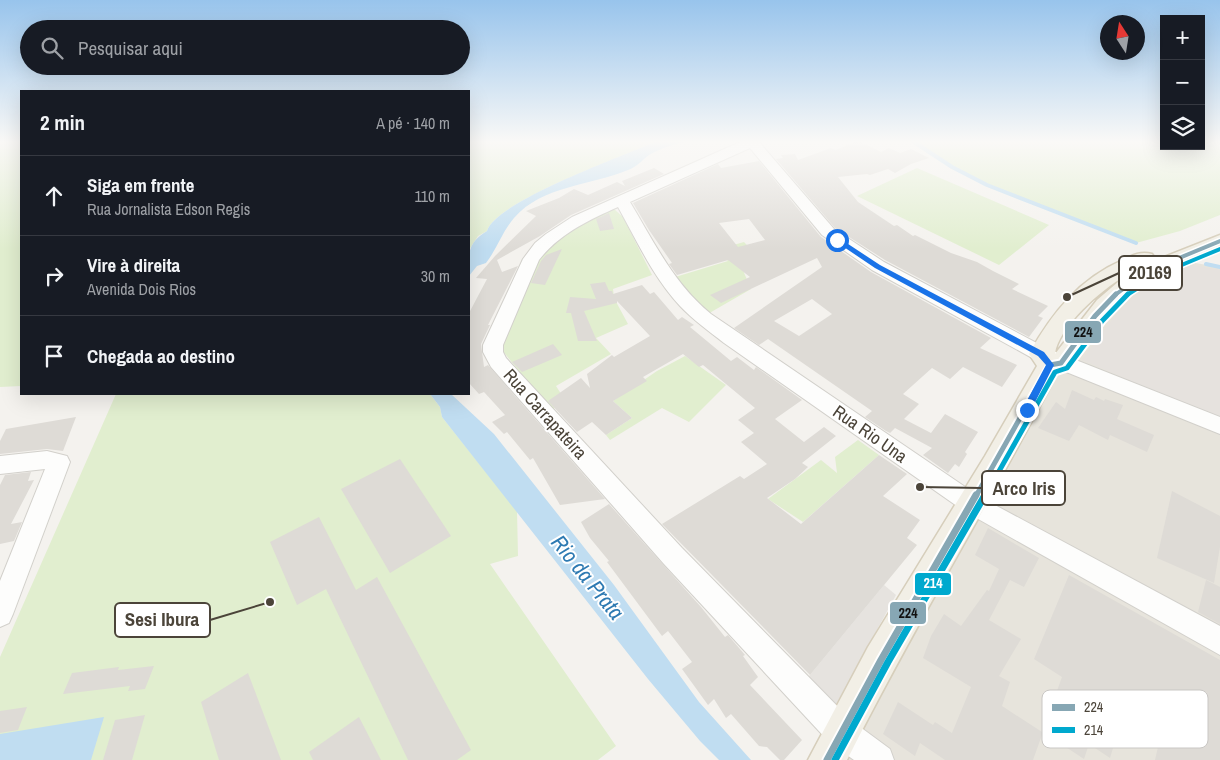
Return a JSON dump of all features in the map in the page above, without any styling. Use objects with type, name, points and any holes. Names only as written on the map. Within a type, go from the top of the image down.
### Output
[{"type":"main road","points":[[827,760],[920,589],[1027,410],[1051,361],[1074,303],[1120,268],[1220,226]]},
{"type":"main road","points":[[1051,361],[1124,286],[1140,275],[1220,241]]},
{"type":"street","name":"Rua Carrapateira","points":[[673,177],[564,228],[536,251],[500,327],[493,345],[493,352],[498,362],[673,556],[841,732]]},
{"type":"street","points":[[781,177],[806,208],[837,240],[878,266],[1051,361],[1220,426]]},
{"type":"street","name":"Rua Rio Una","points":[[622,201],[666,276],[682,297],[703,317],[972,504],[1220,641]]},
{"type":"street","points":[[0,465],[47,460],[59,462],[0,614]]},
{"type":"street","points":[[841,732],[879,760]]},
{"type":"shaded area","points":[[1195,263],[1220,267],[1220,760],[842,760],[1012,451],[1075,347],[1139,286]]},
{"type":"shaded area","points":[[1191,265],[1220,270],[1220,419],[1082,360],[1114,317],[1144,286]]},
{"type":"shaded area","points":[[884,585],[896,595],[833,710],[805,681]]},
{"type":"green space","points":[[0,177],[20,177],[20,386],[0,387]]},
{"type":"green space","points":[[470,177],[570,177],[512,207],[495,219],[487,231],[478,236],[470,248]]},
{"type":"green space","points":[[897,177],[939,177],[1049,225],[999,265],[857,196]]},
{"type":"green space","points":[[972,177],[1220,177],[1220,215],[1180,231],[1136,243],[987,185]]},
{"type":"green space","points":[[614,209],[623,217],[652,275],[613,289],[614,298],[628,324],[596,338],[611,354],[556,386],[567,403],[550,410],[498,345],[540,253],[579,222]]},
{"type":"green space","points":[[744,242],[758,257],[742,268],[751,289],[706,315],[672,278],[728,261],[716,250]]},
{"type":"green space","points":[[685,356],[726,385],[689,422],[662,408],[610,440],[606,435],[632,418],[613,401],[657,371]]},
{"type":"green space","points":[[116,395],[431,395],[440,407],[442,417],[517,511],[518,556],[490,564],[616,746],[598,760],[0,760],[0,657]]},
{"type":"green space","points":[[858,440],[879,455],[803,522],[768,499],[821,460],[837,473],[835,457]]},
{"type":"water","points":[[570,177],[604,177],[553,193],[526,207],[506,229],[486,263],[477,266],[470,275],[470,250],[472,245],[475,240],[487,231],[495,219],[512,207]]},
{"type":"water","name":"Rio da Prata","points":[[431,395],[452,395],[494,434],[614,585],[699,702],[751,760],[719,760],[700,741],[648,679],[442,417],[440,407]]},
{"type":"water","points":[[104,717],[91,760],[0,760],[0,734]]},
{"type":"building","points":[[631,177],[656,177],[571,215],[540,236],[497,260],[502,272],[518,266],[488,325],[490,325],[481,344],[484,367],[488,365],[605,499],[560,505],[533,458],[530,460],[507,432],[504,434],[492,422],[505,415],[484,392],[479,394],[470,384],[470,311],[487,279],[476,278],[495,256],[536,216],[526,211],[559,198],[574,189],[588,195],[617,182],[625,186],[622,181]]},
{"type":"building","points":[[689,177],[772,177],[821,237],[871,272],[991,338],[980,348],[1017,365],[1002,387],[963,367],[950,379],[932,368],[903,394],[919,404],[904,419],[931,433],[945,414],[978,432],[965,452],[967,454],[959,467],[955,464],[948,473],[923,455],[932,448],[895,428],[890,433],[886,431],[865,417],[872,411],[768,339],[759,345],[734,328],[822,267],[817,258],[721,303],[710,295],[750,277],[728,260],[677,275],[669,264],[672,263],[633,203]],"holes":[[[749,219],[765,240],[738,247],[719,223]],[[812,299],[832,314],[799,336],[774,321]]]},
{"type":"building","points":[[792,177],[838,177],[858,202],[894,226],[897,225],[913,236],[915,235],[951,253],[977,262],[1019,284],[1012,289],[1048,306],[1038,316],[1043,318],[1029,337],[885,260],[835,228]]},
{"type":"building","points":[[609,213],[614,229],[600,231],[596,219]]},
{"type":"building","points":[[562,249],[545,285],[531,283],[541,261],[546,255]]},
{"type":"building","points":[[605,282],[609,291],[612,291],[613,294],[642,285],[650,294],[654,292],[678,320],[682,317],[694,325],[690,327],[731,361],[737,357],[754,370],[756,367],[802,400],[775,419],[804,442],[824,427],[836,436],[802,463],[808,467],[795,479],[767,498],[801,524],[879,455],[907,474],[883,496],[920,520],[907,538],[917,545],[810,675],[662,524],[740,476],[744,479],[767,464],[741,442],[754,433],[738,420],[755,408],[703,365],[699,367],[683,354],[643,377],[647,381],[613,401],[632,418],[606,435],[592,422],[577,432],[548,401],[581,378],[590,388],[587,374],[612,355],[614,357],[650,336],[617,301],[617,303],[584,311],[597,341],[578,341],[571,313],[566,313],[570,297],[596,299],[590,284]]},
{"type":"building","points":[[553,344],[562,355],[522,372],[512,362]]},
{"type":"building","points":[[1072,390],[1094,400],[1096,397],[1104,401],[1105,399],[1123,405],[1117,419],[1154,435],[1147,452],[1110,435],[1108,440],[1079,425],[1069,441],[1038,428],[1056,402],[1065,409]]},
{"type":"building","points":[[76,417],[63,451],[47,449],[0,454],[0,441],[6,429]]},
{"type":"building","points":[[400,459],[451,536],[390,573],[341,489]]},
{"type":"building","points":[[31,472],[28,481],[34,480],[11,524],[22,522],[14,541],[0,544],[0,485],[5,475]]},
{"type":"building","points":[[1172,491],[1220,516],[1220,547],[1214,583],[1157,558]]},
{"type":"building","points":[[609,504],[701,607],[725,637],[728,635],[745,655],[743,656],[758,677],[750,685],[802,740],[784,760],[780,760],[767,747],[759,746],[731,714],[726,718],[714,699],[708,705],[682,669],[692,662],[668,631],[662,636],[607,562],[609,561],[590,538],[581,522]]},
{"type":"building","points":[[319,517],[356,590],[377,577],[471,750],[457,760],[408,760],[326,589],[297,605],[270,542]]},
{"type":"building","points":[[988,528],[1039,558],[1024,587],[1010,580],[989,620],[1021,639],[999,676],[1010,682],[1002,706],[1042,732],[1033,760],[945,760],[920,743],[915,756],[883,734],[898,702],[933,725],[935,722],[952,733],[971,687],[923,658],[931,636],[944,614],[961,626],[987,590],[989,591],[999,569],[975,555]]},
{"type":"building","points":[[1069,575],[1220,660],[1220,760],[1155,760],[1158,748],[1208,748],[1208,690],[1057,690],[1062,677],[1034,659]]},
{"type":"building","points":[[1206,580],[1220,587],[1220,624],[1198,612]]},
{"type":"building","points":[[154,666],[145,689],[128,691],[130,686],[63,694],[72,673],[119,667],[118,670]]},
{"type":"building","points":[[248,673],[281,760],[219,760],[201,702]]},
{"type":"building","points":[[27,707],[18,730],[0,733],[0,711]]},
{"type":"building","points":[[145,715],[132,760],[103,760],[115,720]]},
{"type":"building","points":[[359,717],[381,760],[313,760],[309,752]]},
{"type":"building","points":[[1067,748],[1088,748],[1084,759]]},
{"type":"building","points":[[1095,748],[1113,748],[1110,758]]},
{"type":"waterway","points":[[972,177],[987,185],[1136,243]]},
{"type":"waterway","points":[[1206,264],[1220,267]]},
{"type":"transit line","name":"224","points":[[827,760],[881,660],[1050,365],[1061,363],[1095,316],[1126,285],[1158,266],[1220,241]]},
{"type":"transit line","name":"214","points":[[835,760],[888,662],[1055,372],[1067,368],[1102,321],[1131,291],[1160,274],[1220,249]]},
{"type":"place","name":"20169","points":[[1067,297]]},
{"type":"place","name":"Arco Iris","points":[[920,487]]},
{"type":"place","name":"Sesi Ibura","points":[[270,602]]},
{"type":"route","points":[[837,240],[878,266],[1041,354],[1050,365],[1027,410]]}]
